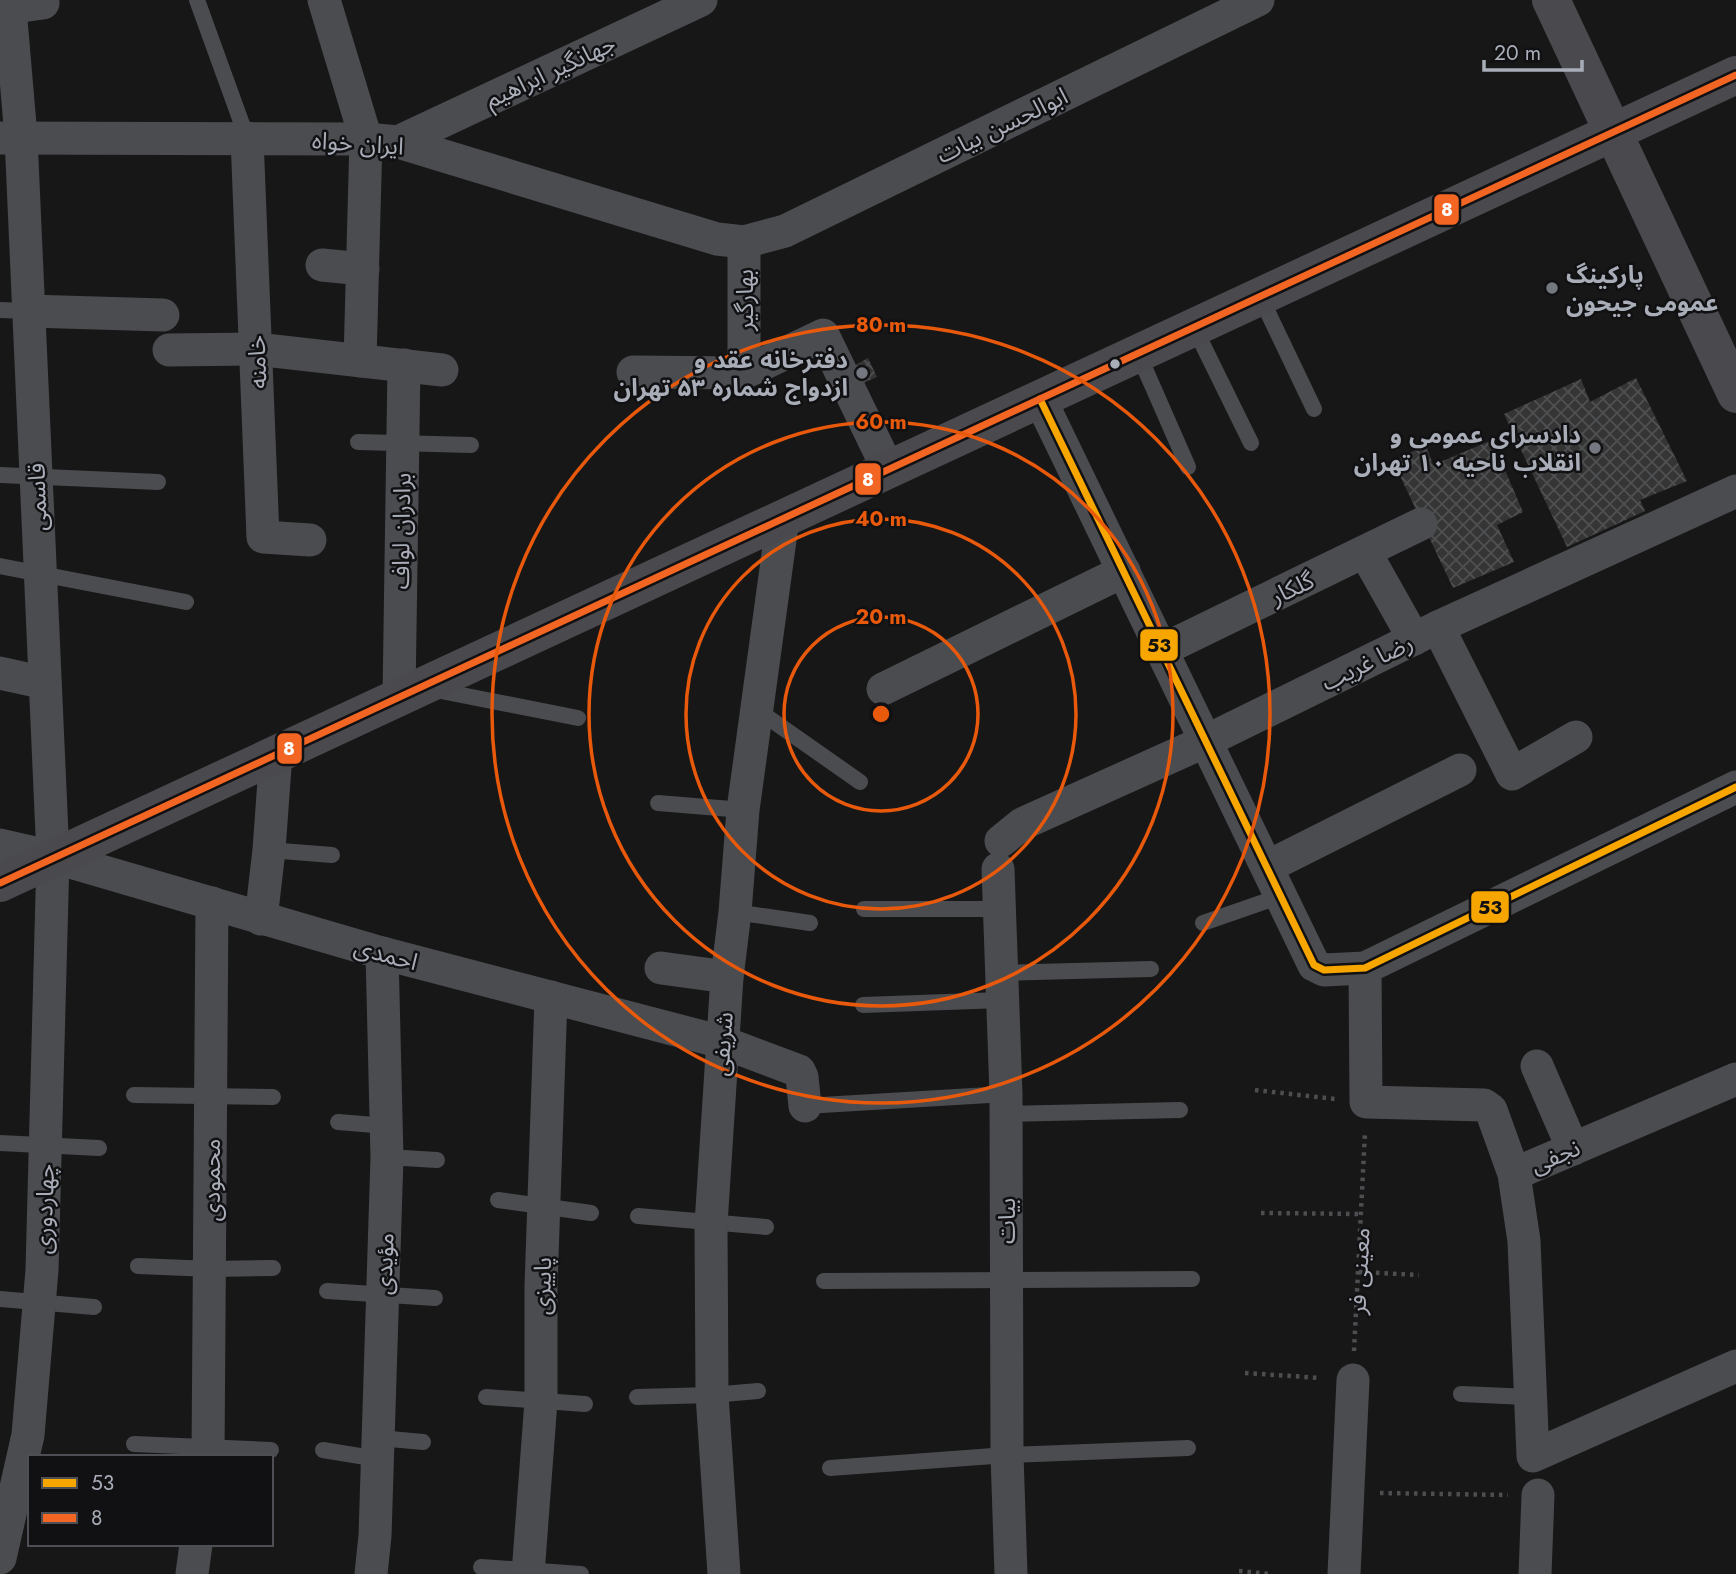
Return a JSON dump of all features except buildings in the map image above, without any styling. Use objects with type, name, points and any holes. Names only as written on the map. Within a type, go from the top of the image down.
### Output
[{"type":"main road","points":[[1551,0],[1613,132],[1728,354],[1736,394]]},
{"type":"main road","points":[[0,883],[1736,75]]},
{"type":"street","points":[[324,0],[382,140],[363,269],[360,361]]},
{"type":"street","name":"جهانگیر ابراهیم","points":[[382,140],[701,0]]},
{"type":"street","name":"ابوالحسن بیات","points":[[744,242],[785,231],[1258,0]]},
{"type":"street","points":[[5,9],[43,2]]},
{"type":"street","name":"قاسمی","points":[[5,9],[14,311],[36,475],[53,857]]},
{"type":"street","name":"ایران خواه","points":[[10,138],[382,140],[717,239],[744,242]]},
{"type":"street","name":"خامنه","points":[[247,138],[263,537],[310,540]]},
{"type":"street","name":"بهارگیر","points":[[744,242],[744,373],[823,335],[888,469]]},
{"type":"street","points":[[322,265],[363,269]]},
{"type":"street","points":[[14,311],[163,316]]},
{"type":"street","points":[[169,350],[256,349],[442,370]]},
{"type":"street","name":"برادران لواف","points":[[404,365],[403,443],[409,692]]},
{"type":"street","points":[[634,372],[744,373]]},
{"type":"street","points":[[1040,398],[1314,965],[1324,970],[1365,968],[1736,787]]},
{"type":"street","name":"رضا غریب","points":[[1000,855],[1022,824],[1206,741],[1426,633],[1736,491]]},
{"type":"street","name":"شریفی","points":[[724,1574],[712,1395],[711,1224],[727,977],[743,810],[783,518]]},
{"type":"street","name":"گلکار","points":[[1162,650],[1421,524]]},
{"type":"street","points":[[1365,552],[1426,633],[1500,750],[1512,774],[1576,737]]},
{"type":"street","points":[[883,689],[1124,571]]},
{"type":"street","points":[[0,673],[45,683]]},
{"type":"street","points":[[261,919],[276,753]]},
{"type":"street","points":[[1274,881],[1460,770]]},
{"type":"street","name":"احمدی","points":[[0,845],[53,857],[382,953],[722,1042],[799,1071],[805,1106]]},
{"type":"street","name":"بیات","points":[[1000,855],[999,909],[1006,1104],[1007,1455],[1012,1574]]},
{"type":"street","name":"چهاردوری","points":[[0,1558],[26,1459],[39,1301],[53,857]]},
{"type":"street","name":"محمودی","points":[[209,1452],[212,903]]},
{"type":"street","name":"مؤیدی","points":[[371,1574],[375,1536],[387,1141],[382,953]]},
{"type":"street","points":[[661,968],[727,977]]},
{"type":"street","points":[[1365,968],[1366,1102]]},
{"type":"street","name":"پاییزی","points":[[528,1572],[541,1401],[541,1286],[551,998]]},
{"type":"street","points":[[1536,1066],[1573,1149]]},
{"type":"street","name":"نجفی","points":[[1366,1102],[1484,1105],[1490,1110],[1514,1174],[1736,1079]]},
{"type":"street","points":[[1514,1174],[1524,1241],[1533,1456],[1736,1366]]},
{"type":"street","points":[[1344,1574],[1353,1380]]},
{"type":"street","points":[[1535,1574],[1538,1495]]},
{"type":"street","points":[[192,1574],[196,1546]]},
{"type":"lane","points":[[197,0],[247,138]]},
{"type":"lane","points":[[1260,296],[1314,409]]},
{"type":"lane","points":[[1194,327],[1251,443]]},
{"type":"lane","points":[[1138,353],[1188,467]]},
{"type":"lane","points":[[358,442],[471,445]]},
{"type":"lane","points":[[0,475],[158,482]]},
{"type":"lane","points":[[0,566],[186,602]]},
{"type":"lane","points":[[409,692],[578,718]]},
{"type":"lane","points":[[756,709],[860,782]]},
{"type":"lane","points":[[658,803],[743,810]]},
{"type":"lane","points":[[269,850],[332,855]]},
{"type":"lane","points":[[1203,923],[1274,881]]},
{"type":"lane","points":[[864,909],[999,909]]},
{"type":"lane","points":[[734,912],[810,923]]},
{"type":"lane","points":[[863,1005],[1151,969]]},
{"type":"lane","points":[[134,1095],[273,1097]]},
{"type":"lane","points":[[805,1106],[1006,1104],[1180,1111]]},
{"type":"lane","points":[[338,1122],[437,1160]]},
{"type":"lane","points":[[0,1143],[99,1148]]},
{"type":"lane","points":[[498,1200],[591,1213]]},
{"type":"lane","points":[[638,1216],[766,1227]]},
{"type":"lane","points":[[138,1266],[273,1268]]},
{"type":"lane","points":[[824,1281],[1192,1279]]},
{"type":"lane","points":[[327,1291],[435,1298]]},
{"type":"lane","points":[[0,1299],[93,1307]]},
{"type":"lane","points":[[638,1397],[758,1391]]},
{"type":"lane","points":[[1461,1394],[1529,1397]]},
{"type":"lane","points":[[486,1397],[585,1404]]},
{"type":"lane","points":[[323,1450],[378,1448],[423,1442]]},
{"type":"lane","points":[[134,1444],[209,1452],[271,1450]]},
{"type":"lane","points":[[830,1468],[1007,1455],[1188,1448]]},
{"type":"lane","points":[[481,1567],[581,1574]]},
{"type":"path","points":[[1255,1090],[1366,1102]]},
{"type":"path","name":"معینی فر","points":[[1353,1380],[1366,1102]]},
{"type":"path","points":[[1261,1213],[1362,1214]]},
{"type":"path","points":[[1359,1272],[1419,1275]]},
{"type":"path","points":[[1245,1373],[1353,1380]]},
{"type":"path","points":[[1348,1493],[1538,1495]]},
{"type":"path","points":[[1239,1571],[1270,1574]]},
{"type":"transit line","name":"8","points":[[0,883],[1736,75]]},
{"type":"transit line","name":"53","points":[[1040,399],[1314,965],[1324,970],[1365,968],[1736,787]]},
{"type":"place","name":"پارکینگ عمومی جیحون","points":[[1552,288]]},
{"type":"place","name":"دفترخانه عقد و ازدواج شماره ۵۳ تهران","points":[[862,373]]},
{"type":"place","name":"دادسرای عمومی و انقلاب ناحیه ۱۰ تهران","points":[[1595,448]]}]
